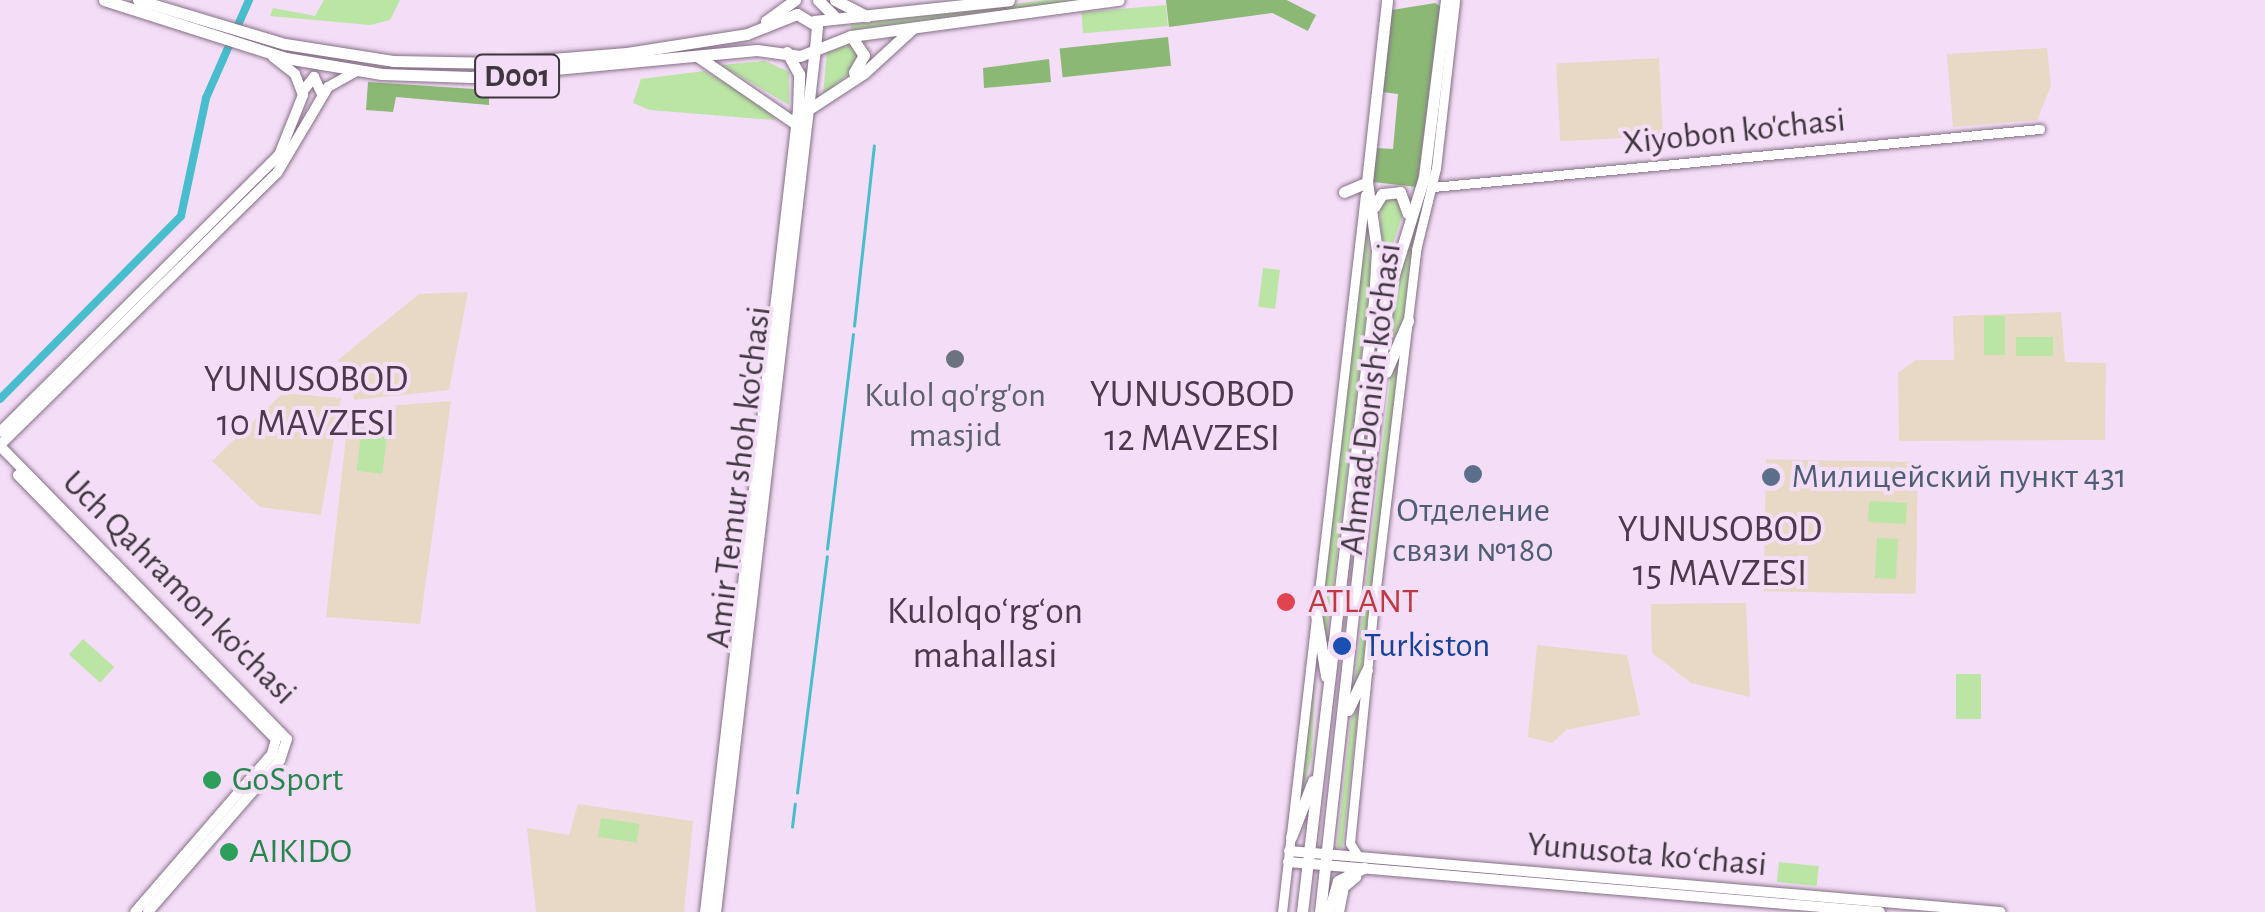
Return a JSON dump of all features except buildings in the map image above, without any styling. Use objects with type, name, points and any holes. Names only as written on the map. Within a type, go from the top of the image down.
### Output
[{"type":"main road","name":"D001","points":[[104,0],[250,42],[440,70],[564,60],[734,37],[785,20]]},
{"type":"main road","name":"D001","points":[[138,0],[224,34]]},
{"type":"main road","points":[[796,0],[778,36],[787,52],[800,56],[851,36],[1119,0]]},
{"type":"main road","points":[[734,37],[796,0]]},
{"type":"main road","points":[[818,0],[824,12],[845,20]]},
{"type":"main road","points":[[815,48],[818,0]]},
{"type":"main road","points":[[834,0],[871,17]]},
{"type":"main road","points":[[785,20],[803,15],[814,22],[845,20],[1010,0]]},
{"type":"main road","name":"Ahmad Donish ko'chasi","points":[[1320,912],[1389,290],[1408,214],[1422,188],[1446,0]]},
{"type":"main road","name":"Ahmad Donish ko'chasi","points":[[1302,912],[1374,301],[1372,212],[1367,182],[1387,1]]},
{"type":"main road","points":[[806,111],[838,91],[913,28]]},
{"type":"main road","points":[[838,91],[864,59],[851,36]]},
{"type":"main road","name":"D001","points":[[250,42],[263,52],[358,71],[550,74],[787,52]]},
{"type":"main road","name":"Amir Temur shoh ko'chasi","points":[[715,912],[815,48]]},
{"type":"main road","points":[[263,52],[290,68],[303,91]]},
{"type":"main road","name":"Amir Temur shoh ko'chasi","points":[[705,912],[796,124],[799,74],[787,52]]},
{"type":"main road","points":[[700,58],[796,124]]},
{"type":"main road","points":[[0,445],[277,173],[322,95],[335,80],[358,71]]},
{"type":"main road","points":[[0,432],[262,176],[297,124],[303,91],[314,77],[322,95]]},
{"type":"main road","points":[[1433,106],[1439,134]]},
{"type":"main road","points":[[1344,192],[1367,182]]},
{"type":"main road","name":"Ahmad Donish ko'chasi","points":[[1372,212],[1380,195],[1392,192],[1407,197],[1408,214]]},
{"type":"main road","points":[[1379,396],[1408,321]]},
{"type":"main road","name":"Uch Qahramon ko'chasi","points":[[0,445],[220,672]]},
{"type":"main road","name":"Uch Qahramon ko'chasi","points":[[0,456],[280,726],[287,743],[148,912]]},
{"type":"main road","points":[[1316,614],[1328,690]]},
{"type":"main road","points":[[1344,718],[1367,670]]},
{"type":"main road","points":[[1291,837],[1320,763]]},
{"type":"main road","points":[[135,912],[221,821]]},
{"type":"main road","name":"Yunusota koʻchasi","points":[[1289,856],[2000,912]]},
{"type":"main road","points":[[1329,912],[1338,881],[1364,863]]},
{"type":"main road","name":"Yunusota koʻchasi","points":[[1364,863],[1382,870],[1880,912]]},
{"type":"street","name":"Ahmad Donish ko'chasi","points":[[1364,863],[1350,843],[1367,670],[1419,228],[1433,186],[1455,0]]},
{"type":"street","name":"Xiyobon ko'chasi","points":[[1433,186],[2040,128]]},
{"type":"street","name":"Ahmad Donish ko'chasi","points":[[1282,912],[1367,182]]},
{"type":"street","points":[[1338,912],[1350,879],[1382,870]]},
{"type":"shaded area","points":[[2047,48],[2051,86],[2037,120],[1953,127],[1947,54]]},
{"type":"shaded area","points":[[1659,58],[1663,136],[1560,141],[1556,63]]},
{"type":"shaded area","points":[[468,292],[449,390],[354,400],[352,379],[338,360],[419,294]]},
{"type":"shaded area","points":[[2061,312],[2065,362],[2106,363],[2105,440],[1899,441],[1898,373],[1916,360],[1954,360],[1953,316]]},
{"type":"shaded area","points":[[283,393],[341,398],[321,515],[260,507],[212,461]]},
{"type":"shaded area","points":[[451,401],[420,624],[326,617],[349,409]]},
{"type":"shaded area","points":[[1766,459],[1918,462],[1916,594],[1764,591]]},
{"type":"shaded area","points":[[1746,603],[1750,697],[1691,683],[1652,653],[1651,604]]},
{"type":"shaded area","points":[[1537,645],[1627,655],[1640,715],[1566,730],[1552,743],[1528,737]]},
{"type":"shaded area","points":[[578,804],[693,821],[684,912],[536,912],[527,828],[569,835]]},
{"type":"green space","points":[[324,0],[400,0],[390,20],[370,25],[270,16],[273,8],[315,16]]},
{"type":"green space","points":[[1045,0],[1082,0],[852,30],[851,25]]},
{"type":"green space","points":[[1166,0],[1285,0],[1287,11],[1169,27]]},
{"type":"green space","points":[[1247,0],[1287,0],[1316,15],[1308,31]]},
{"type":"green space","points":[[1435,3],[1440,6],[1417,187],[1373,182],[1377,148],[1393,149],[1398,94],[1382,92],[1392,10]]},
{"type":"green space","points":[[1166,5],[1168,26],[1083,33],[1081,12]]},
{"type":"green space","points":[[1168,37],[1171,66],[1063,77],[1060,48]]},
{"type":"green space","points":[[852,44],[859,54],[856,67],[823,96],[827,52]]},
{"type":"green space","points":[[1049,59],[1051,82],[984,88],[983,68]]},
{"type":"green space","points":[[765,61],[789,72],[789,105],[721,65]]},
{"type":"green space","points":[[704,71],[778,113],[774,120],[650,110],[633,103],[641,79]]},
{"type":"green space","points":[[368,82],[489,90],[489,105],[396,97],[393,112],[366,110]]},
{"type":"green space","points":[[1424,193],[1404,318],[1388,350],[1399,274]]},
{"type":"green space","points":[[1400,196],[1406,204],[1383,275],[1380,202]]},
{"type":"green space","points":[[1366,215],[1371,275],[1325,650],[1319,613]]},
{"type":"green space","points":[[1263,268],[1280,270],[1275,309],[1258,307]]},
{"type":"green space","points":[[1984,316],[2005,316],[2005,355],[1984,355]]},
{"type":"green space","points":[[2016,337],[2053,337],[2053,356],[2016,356]]},
{"type":"green space","points":[[1402,341],[1363,666],[1354,687],[1393,355]]},
{"type":"green space","points":[[362,426],[388,429],[382,474],[357,471]]},
{"type":"green space","points":[[1869,501],[1907,503],[1906,524],[1868,522]]},
{"type":"green space","points":[[1877,538],[1898,539],[1896,579],[1875,578]]},
{"type":"green space","points":[[1316,637],[1312,756],[1297,811]]},
{"type":"green space","points":[[83,639],[114,667],[100,683],[69,655]]},
{"type":"green space","points":[[1956,674],[1981,674],[1981,719],[1956,719]]},
{"type":"green space","points":[[1359,706],[1342,848],[1337,847],[1351,720]]},
{"type":"green space","points":[[601,818],[640,824],[637,843],[598,837]]},
{"type":"green space","points":[[1779,862],[1819,866],[1817,886],[1777,882]]},
{"type":"waterway","points":[[0,399],[181,216],[206,98],[249,0]]},
{"type":"waterway","points":[[854,326],[874,146]]},
{"type":"waterway","points":[[827,549],[853,335]]},
{"type":"waterway","points":[[797,793],[827,557]]},
{"type":"waterway","points":[[792,827],[795,804]]},
{"type":"place","name":"Kulol qo'rg'on masjid","points":[[955,359]]},
{"type":"place","name":"Отделение связи №180","points":[[1473,474]]},
{"type":"place","name":"Милицейский пункт 431","points":[[1771,477]]},
{"type":"place","name":"ATLANT","points":[[1286,602]]},
{"type":"place","name":"Turkiston","points":[[1342,646]]},
{"type":"place","name":"GoSport","points":[[212,780]]},
{"type":"place","name":"AIKIDO","points":[[229,852]]},
{"type":"district","name":"YUNUSOBOD 10 MAVZESI","points":[[306,403]]},
{"type":"district","name":"YUNUSOBOD 12 MAVZESI","points":[[1192,418]]},
{"type":"district","name":"YUNUSOBOD 15 MAVZESI","points":[[1720,553]]},
{"type":"district","name":"Kulolqoʻrgʻon mahallasi","points":[[985,634]]}]
